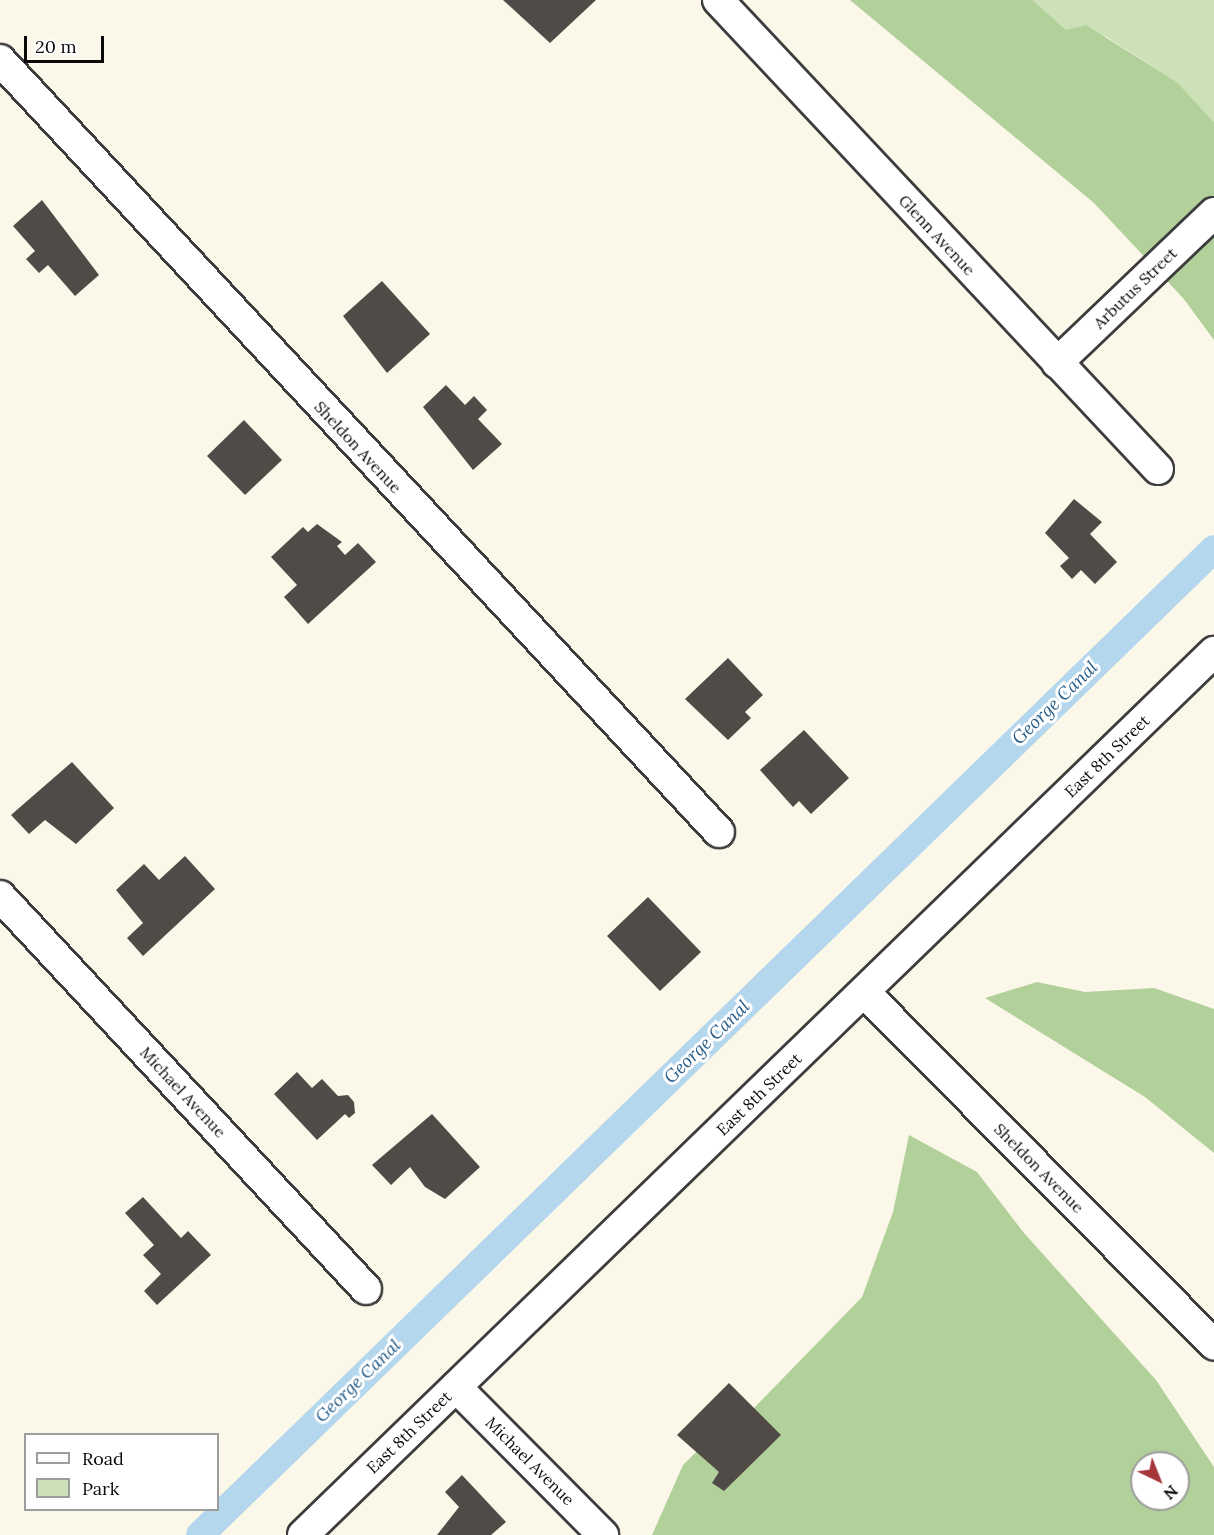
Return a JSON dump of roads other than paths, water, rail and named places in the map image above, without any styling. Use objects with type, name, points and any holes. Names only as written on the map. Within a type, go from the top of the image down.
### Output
[{"type":"street","name":"Glenn Avenue","points":[[718,0],[1158,470]]},
{"type":"street","name":"Sheldon Avenue","points":[[0,60],[719,832]]},
{"type":"street","name":"Arbutus Street","points":[[1057,363],[1214,213]]},
{"type":"street","name":"East 8th Street","points":[[303,1535],[1214,652]]},
{"type":"street","name":"Michael Avenue","points":[[0,896],[366,1289]]},
{"type":"street","name":"Sheldon Avenue","points":[[864,992],[1214,1345]]},
{"type":"street","name":"Michael Avenue","points":[[456,1387],[603,1535]]},
{"type":"waterway","name":"George Canal","points":[[200,1535],[1214,549]]}]
